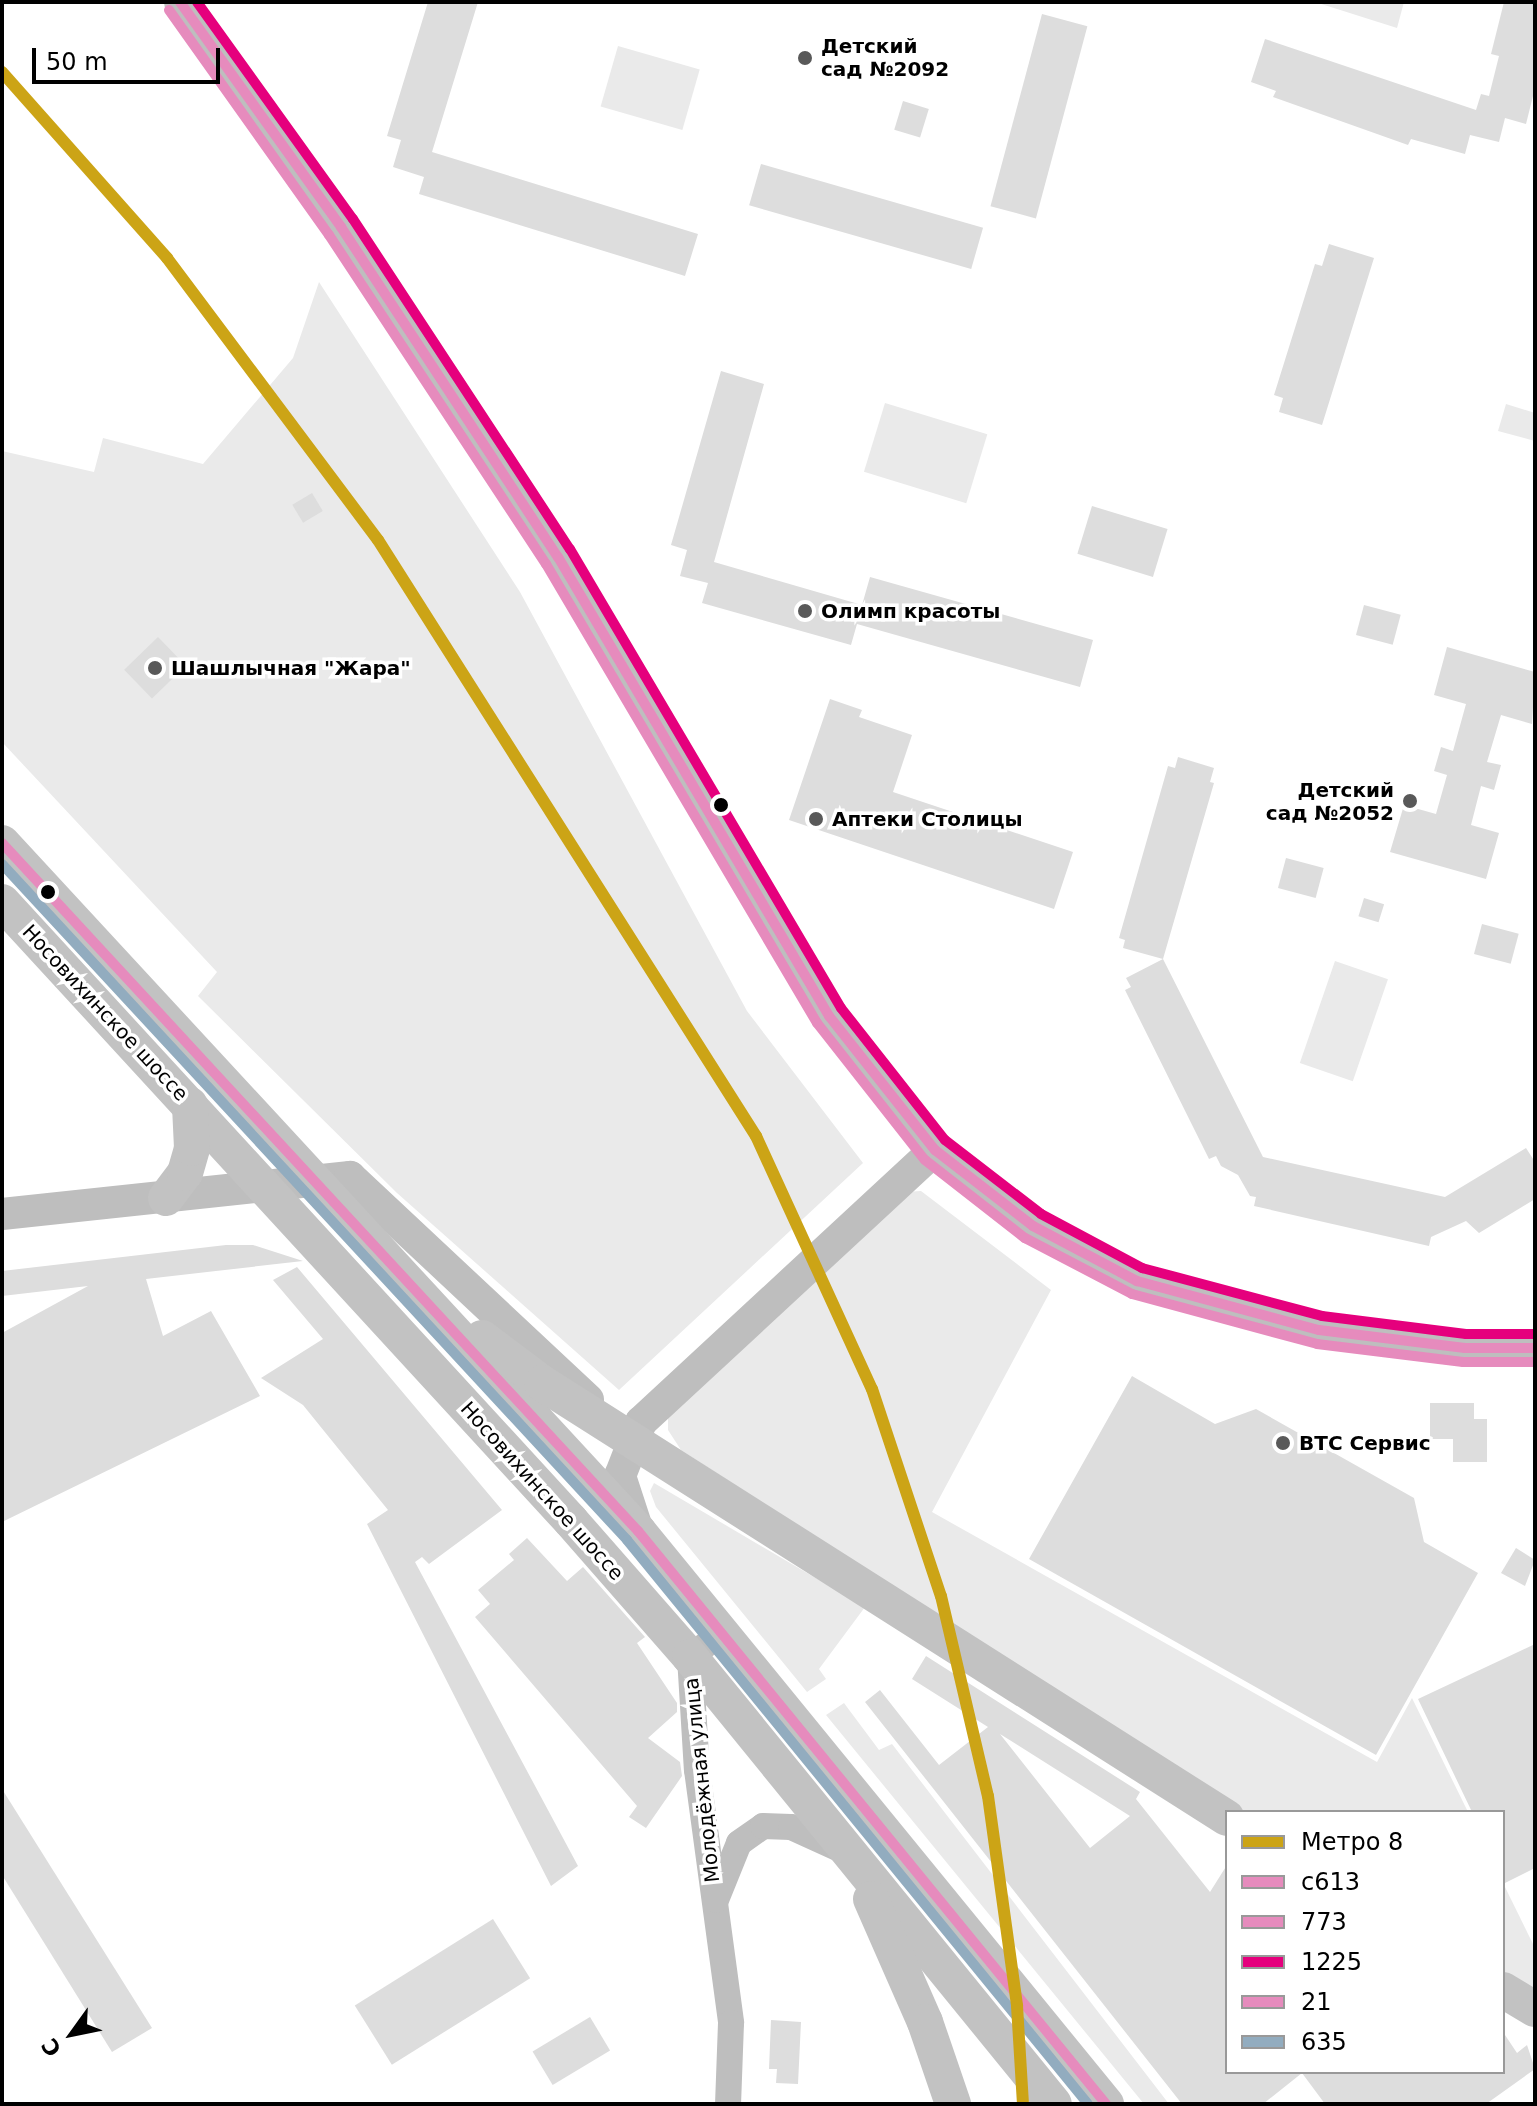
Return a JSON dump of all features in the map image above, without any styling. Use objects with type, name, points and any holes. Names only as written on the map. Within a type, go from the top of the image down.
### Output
[{"type":"main road","name":"Носовихинское шоссе","points":[[2,843],[638,1531],[1106,2104]]},
{"type":"main road","name":"Носовихинское шоссе","points":[[2,902],[267,1188],[690,1657],[1054,2104]]},
{"type":"main road","points":[[166,1198],[185,1173],[192,1148],[190,1105]]},
{"type":"main road","points":[[405,1280],[542,1383],[1225,1817]]},
{"type":"main road","points":[[850,1854],[925,2022],[953,2104]]},
{"type":"main road","points":[[1505,1991],[1535,2009]]},
{"type":"street","points":[[180,2],[341,227],[558,557],[826,1011],[935,1150],[1033,1226],[1137,1281],[1319,1330],[1465,1348],[1535,1348]]},
{"type":"street","points":[[638,1531],[620,1476],[631,1440],[662,1398],[935,1150]]},
{"type":"street","points":[[2,1214],[350,1177],[631,1440]]},
{"type":"street","points":[[690,1657],[721,1633]]},
{"type":"street","name":"Молодёжная улица","points":[[690,1657],[697,1770],[731,2023],[728,2104]]},
{"type":"street","name":"Молодёжная улица","points":[[715,1904],[739,1843],[763,1826],[791,1827],[850,1854]]},
{"type":"shaded area","points":[[1315,2],[1404,2],[1397,28]]},
{"type":"shaded area","points":[[618,46],[700,69],[682,130],[601,107]]},
{"type":"shaded area","points":[[319,282],[520,592],[747,1011],[863,1163],[619,1390],[397,1193],[198,996],[217,972],[2,742],[2,451],[94,472],[103,438],[203,464],[293,358]]},
{"type":"shaded area","points":[[885,403],[987,434],[966,503],[864,472]]},
{"type":"shaded area","points":[[1506,404],[1535,413],[1535,441],[1498,431]]},
{"type":"shaded area","points":[[1335,961],[1388,979],[1353,1081],[1300,1063]]},
{"type":"shaded area","points":[[921,1191],[1051,1290],[932,1512],[1377,1762],[1412,1698],[1467,1810],[1238,1810],[681,1450],[668,1430],[668,1416],[904,1192]]},
{"type":"shaded area","points":[[654,1483],[865,1607],[819,1669],[826,1679],[807,1692],[656,1507],[650,1491]]},
{"type":"shaded area","points":[[844,1703],[879,1750],[892,1744],[1169,2104],[1144,2104],[826,1715]]},
{"type":"shaded area","points":[[1505,1887],[1535,1948],[1535,1994],[1505,1976]]},
{"type":"building","points":[[428,2],[478,2],[432,152],[698,234],[685,276],[419,194],[424,177],[393,167],[401,140],[387,136]]},
{"type":"building","points":[[1504,2],[1535,2],[1535,88],[1526,124],[1505,118],[1499,142],[1470,135],[1465,154],[1411,139],[1408,145],[1273,97],[1276,91],[1251,82],[1265,39],[1476,110],[1481,94],[1489,96],[1499,56],[1491,54]]},
{"type":"building","points":[[1042,14],[1087,26],[1036,218],[990,206]]},
{"type":"building","points":[[903,101],[929,109],[920,138],[894,130]]},
{"type":"building","points":[[761,164],[983,228],[971,269],[749,205]]},
{"type":"building","points":[[1329,244],[1374,258],[1322,425],[1279,412],[1283,398],[1274,395],[1315,264],[1322,266]]},
{"type":"building","points":[[721,371],[764,384],[714,562],[862,605],[870,577],[1093,640],[1080,687],[857,624],[851,645],[702,603],[708,583],[680,576],[687,550],[671,545]]},
{"type":"building","points":[[312,493],[323,511],[303,523],[292,505]]},
{"type":"building","points":[[1092,506],[1168,529],[1153,577],[1077,554]]},
{"type":"building","points":[[1364,605],[1401,615],[1393,645],[1356,635]]},
{"type":"building","name":"Шашлычная \"Жара\"","points":[[158,637],[186,666],[152,698],[124,670]]},
{"type":"building","points":[[1447,647],[1535,672],[1532,724],[1501,715],[1487,762],[1501,765],[1494,790],[1481,786],[1471,825],[1499,833],[1486,879],[1390,852],[1404,805],[1436,814],[1447,775],[1434,771],[1441,747],[1453,751],[1466,704],[1434,695]]},
{"type":"building","points":[[830,699],[862,710],[859,717],[912,735],[893,792],[1073,852],[1054,909],[789,820]]},
{"type":"building","points":[[1178,757],[1214,768],[1210,782],[1214,783],[1163,959],[1123,948],[1125,940],[1119,938],[1168,766],[1175,768]]},
{"type":"building","points":[[1286,858],[1324,868],[1316,898],[1278,888]]},
{"type":"building","points":[[1364,898],[1384,904],[1379,922],[1358,916]]},
{"type":"building","points":[[1482,924],[1519,934],[1511,964],[1474,954]]},
{"type":"building","points":[[1163,959],[1263,1157],[1445,1197],[1526,1148],[1535,1162],[1535,1199],[1479,1233],[1466,1221],[1431,1237],[1429,1246],[1254,1206],[1256,1197],[1250,1196],[1238,1175],[1221,1166],[1216,1156],[1209,1159],[1125,990],[1131,987],[1126,978]]},
{"type":"building","points":[[226,1245],[253,1245],[303,1261],[146,1279],[163,1336],[211,1311],[260,1396],[2,1522],[2,1333],[88,1286],[2,1296],[2,1271]]},
{"type":"building","points":[[297,1267],[502,1510],[429,1564],[422,1557],[415,1562],[578,1866],[551,1886],[367,1524],[388,1510],[303,1405],[261,1378],[323,1339],[273,1280]]},
{"type":"building","points":[[1132,1376],[1215,1424],[1256,1409],[1414,1498],[1424,1542],[1478,1573],[1376,1755],[1029,1559]]},
{"type":"building","points":[[1430,1403],[1474,1403],[1474,1419],[1487,1419],[1487,1462],[1453,1462],[1453,1439],[1430,1439]]},
{"type":"building","points":[[527,1538],[567,1581],[583,1567],[645,1637],[637,1643],[677,1703],[677,1712],[648,1738],[680,1762],[682,1776],[646,1828],[629,1817],[637,1806],[475,1617],[490,1604],[478,1590],[514,1560],[509,1554]]},
{"type":"building","points":[[1516,1548],[1535,1560],[1525,1586],[1501,1573]]},
{"type":"building","points":[[1535,1644],[1535,1868],[1505,1883],[1505,1810],[1471,1810],[1418,1699]]},
{"type":"building","points":[[926,1656],[1140,1792],[1136,1799],[1210,1892],[1225,1868],[1225,2074],[1301,2074],[1263,2104],[1182,2104],[865,1702],[880,1690],[939,1765],[988,1727],[912,1679]],"holes":[[[1000,1734],[1130,1816],[1090,1848]]]},
{"type":"building","points":[[2,1789],[152,2028],[112,2052],[2,1875]]},
{"type":"building","points":[[493,1919],[530,1978],[392,2065],[355,2005]]},
{"type":"building","points":[[590,2017],[610,2050],[553,2085],[533,2052]]},
{"type":"building","points":[[771,2020],[801,2022],[798,2084],[776,2083],[777,2069],[769,2069]]},
{"type":"building","points":[[1505,2035],[1517,2053],[1527,2045],[1535,2069],[1486,2104],[1325,2104],[1303,2074],[1505,2074]]},
{"type":"metro line","name":"8","points":[[2,72],[167,258],[378,540],[756,1136],[872,1389],[941,1596],[988,1796],[1017,2006],[1023,2104]]},
{"type":"transit line","name":"с613","points":[[180,2],[341,227],[558,557],[829,1016],[935,1150],[1033,1226],[1137,1281],[1319,1330],[1465,1348],[1535,1348]]},
{"type":"transit line","name":"1225","points":[[197,2],[353,219],[570,549],[841,1008],[945,1140],[1041,1214],[1142,1268],[1322,1316],[1466,1334],[1535,1334]]},
{"type":"transit line","name":"773","points":[[169,10],[329,235],[546,564],[817,1023],[925,1160],[1025,1238],[1132,1294],[1317,1344],[1463,1362],[1535,1362]]},
{"type":"transit line","name":"21","points":[[2,843],[638,1531],[1106,2104]]},
{"type":"transit line","name":"635","points":[[2,864],[627,1540],[1088,2104]]},
{"type":"place","name":"Детский сад №2092","points":[[805,58]]},
{"type":"place","name":"Олимп красоты","points":[[805,611]]},
{"type":"place","name":"Шашлычная \"Жара\"","points":[[155,668]]},
{"type":"place","name":"Детский сад №2052","points":[[1410,801]]},
{"type":"place","name":"Аптеки Столицы","points":[[816,819]]},
{"type":"place","name":"ВТС Сервис","points":[[1283,1443]]}]
